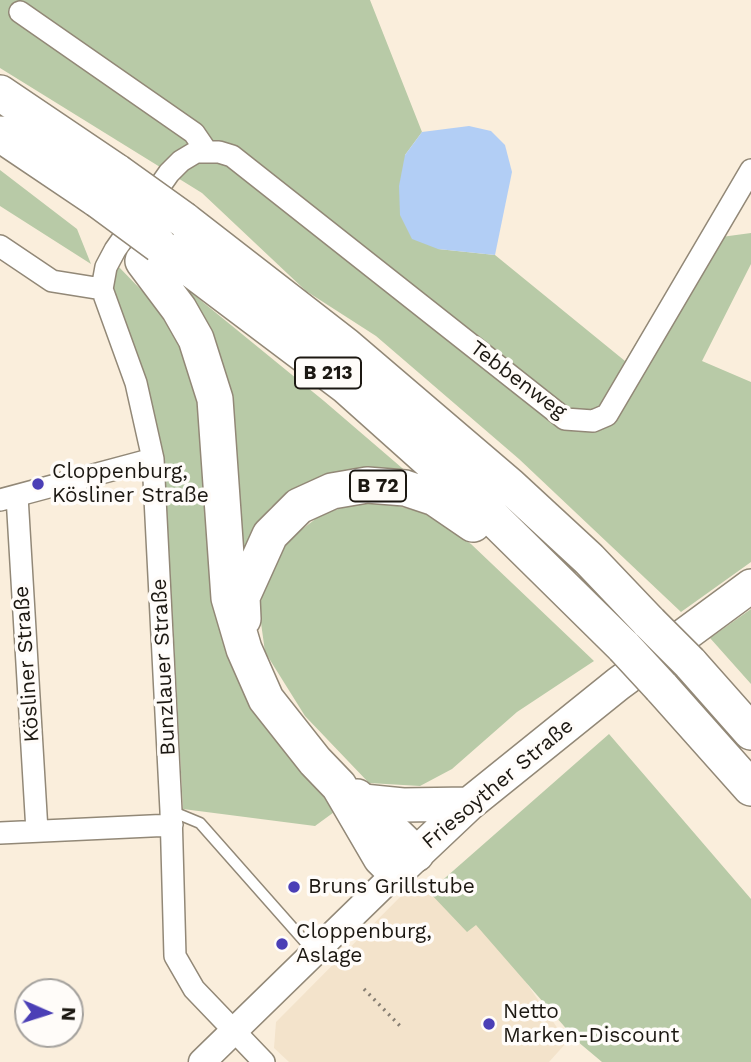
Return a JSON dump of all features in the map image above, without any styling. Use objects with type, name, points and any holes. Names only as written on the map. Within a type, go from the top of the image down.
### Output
[{"type":"highway","name":"B 213","points":[[0,93],[184,219],[345,345],[510,486],[589,559],[744,718]]},
{"type":"highway","name":"B 213","points":[[4,136],[18,165],[93,207],[151,253],[346,386],[487,512],[583,606]]},
{"type":"highway","name":"B 213","points":[[151,253],[196,339],[215,399],[229,598],[244,649]]},
{"type":"highway","name":"B 72","points":[[351,794],[266,699],[244,649],[242,597],[270,535],[299,506],[332,491],[367,485],[405,488],[435,498],[461,513],[555,599],[583,606],[661,687],[751,788]]},
{"type":"highway","points":[[351,794],[381,858],[406,864]]},
{"type":"main road","name":"Friesoyther Straße","points":[[406,864],[469,804],[618,684],[751,586]]},
{"type":"main road","points":[[351,794],[403,805],[469,804]]},
{"type":"street","points":[[0,246],[52,281],[102,289],[106,267],[115,250],[169,173],[188,156],[207,152],[194,133],[20,12]]},
{"type":"street","name":"Tebbenweg","points":[[207,152],[232,156],[565,419],[580,422],[607,415],[751,170]]},
{"type":"street","name":"Bunzlauer Straße","points":[[102,289],[136,383],[153,459],[172,818],[175,956],[194,989],[264,1062]]},
{"type":"street","points":[[8,498],[153,459]]},
{"type":"street","name":"Kösliner Straße","points":[[8,498],[37,831]]},
{"type":"street","points":[[0,833],[172,818]]},
{"type":"street","name":"Friesoyther Straße","points":[[202,1062],[406,864]]},
{"type":"lane","points":[[172,818],[200,823],[314,952]]},
{"type":"path","points":[[364,989],[403,1029]]},
{"type":"shaded area","points":[[415,882],[495,937],[567,1042],[549,1062],[289,1062],[274,1048],[276,1022]]},
{"type":"green space","points":[[0,0],[370,0],[422,132],[405,155],[438,249],[495,255],[625,361],[699,240],[751,233],[751,264],[702,361],[751,382],[751,562],[681,612],[519,459],[376,336],[306,291],[202,193],[0,68]]},
{"type":"green space","points":[[0,170],[77,229],[91,264],[0,206]]},
{"type":"green space","points":[[116,264],[185,335],[195,365],[218,603],[341,807],[315,826],[183,809],[164,458],[147,382],[111,289]]},
{"type":"green space","points":[[188,290],[416,480],[292,494],[271,507],[257,524],[240,559],[183,294]]},
{"type":"green space","points":[[372,499],[424,513],[471,544],[594,661],[517,712],[452,769],[420,786],[369,783],[305,716],[265,652],[259,608],[270,568],[288,540],[322,514]]},
{"type":"green space","points":[[751,609],[751,684],[710,638]]},
{"type":"green space","points":[[609,734],[751,899],[751,1062],[602,1062],[577,1041],[476,925],[467,932],[429,892]]},
{"type":"water","points":[[469,126],[491,131],[505,145],[512,172],[495,255],[438,249],[412,239],[400,215],[399,186],[405,155],[422,132]]},
{"type":"place","name":"Cloppenburg, Kösliner Straße","points":[[38,484]]},
{"type":"place","name":"Bruns Grillstube","points":[[294,887]]},
{"type":"place","name":"Cloppenburg, Aslage","points":[[282,944]]},
{"type":"place","name":"Netto Marken-Discount","points":[[489,1024]]}]
